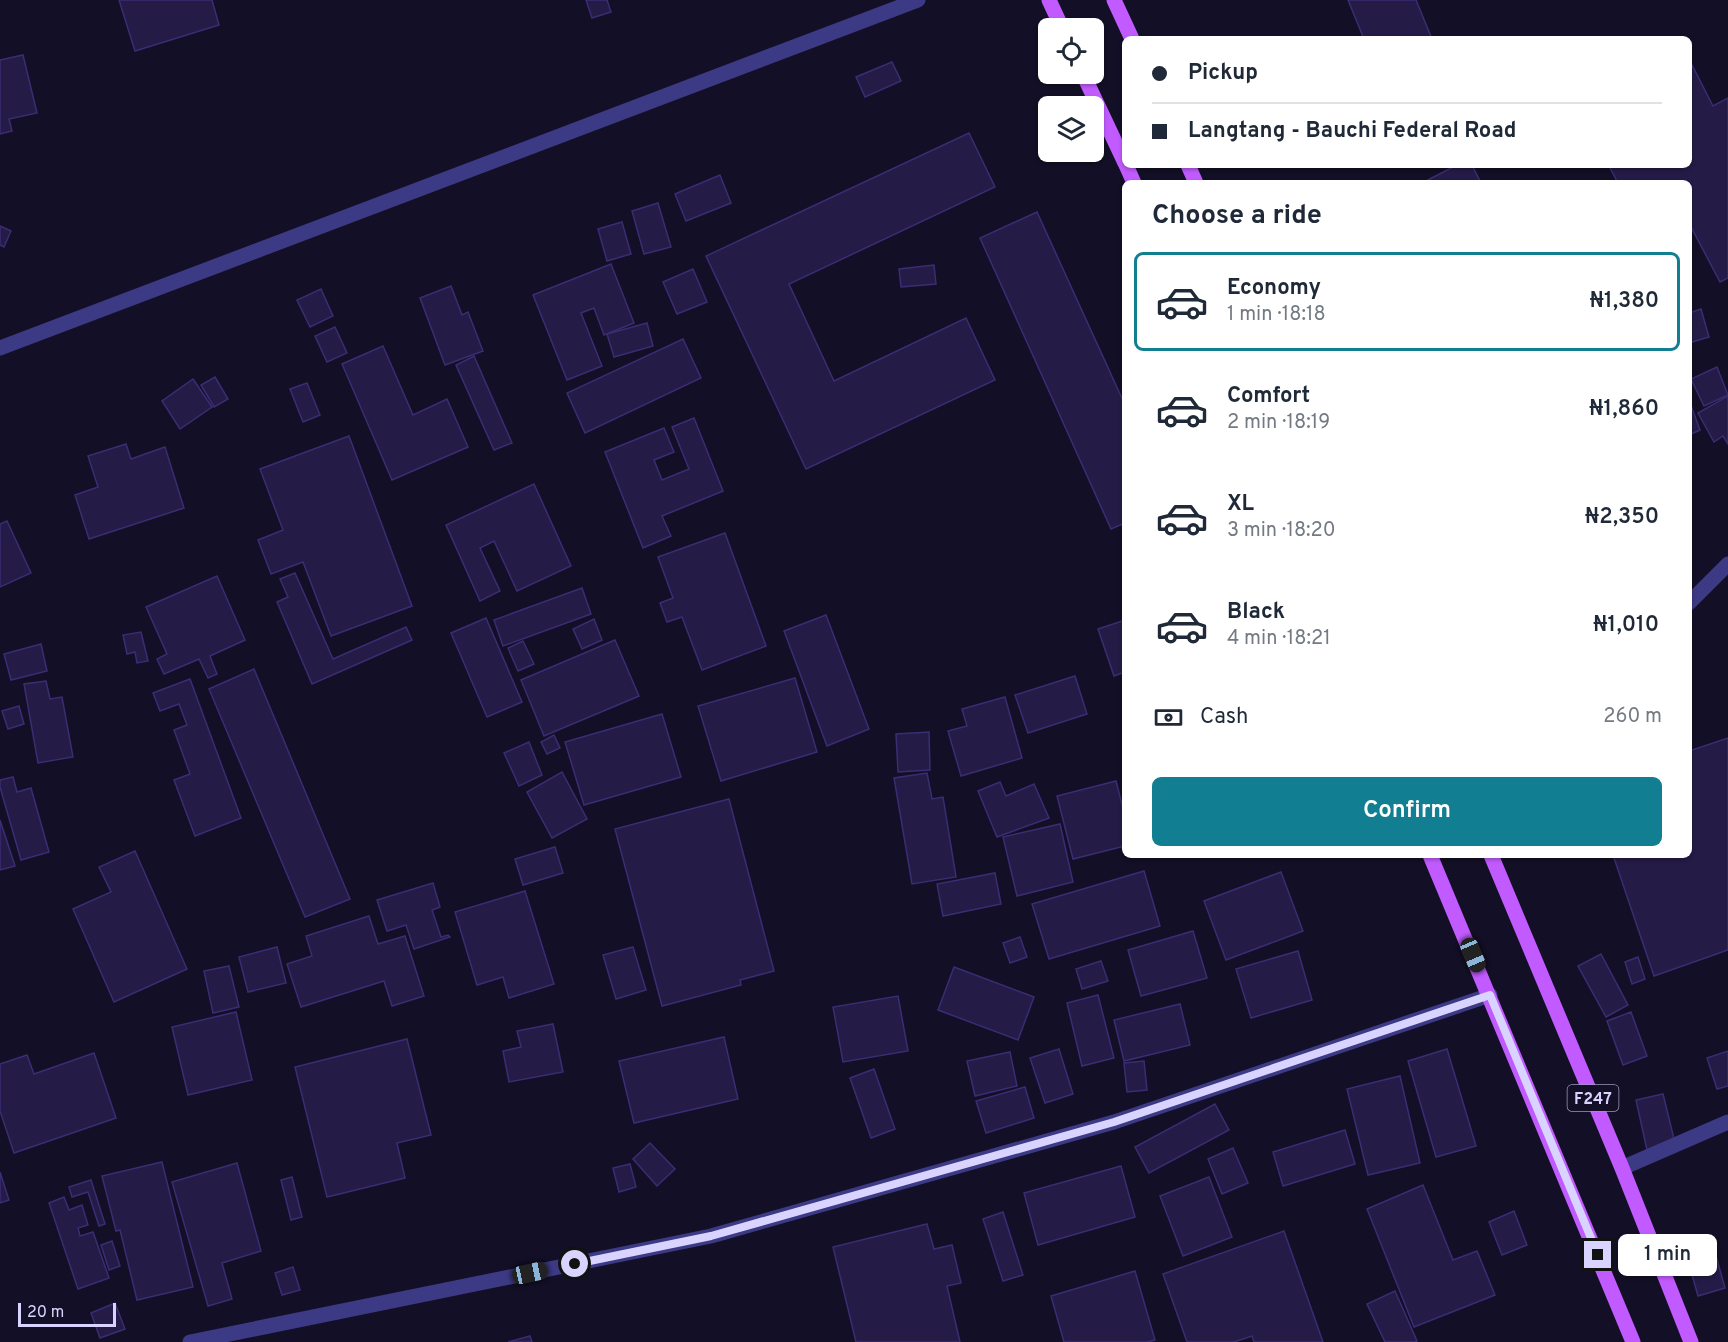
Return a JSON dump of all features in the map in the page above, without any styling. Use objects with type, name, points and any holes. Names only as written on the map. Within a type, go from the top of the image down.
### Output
[{"type":"main road","points":[[1049,0],[1057,18]]},
{"type":"main road","points":[[1114,0],[1131,36]]},
{"type":"main road","points":[[1088,84],[1122,156]]},
{"type":"main road","points":[[1431,858],[1634,1342]]},
{"type":"main road","name":"F247","points":[[1492,858],[1622,1168],[1691,1342]]},
{"type":"street","points":[[0,348],[918,0]]},
{"type":"street","points":[[1692,600],[1728,564]]},
{"type":"street","points":[[190,1342],[711,1236],[1114,1122],[1490,995]]},
{"type":"street","points":[[1622,1168],[1728,1122]]},
{"type":"building","points":[[119,0],[212,0],[219,25],[135,51]]},
{"type":"building","points":[[586,0],[607,0],[611,12],[592,18]]},
{"type":"building","points":[[1348,0],[1416,0],[1431,36],[1363,36]]},
{"type":"building","points":[[23,55],[37,113],[9,119],[12,131],[0,134],[0,60]]},
{"type":"building","points":[[892,62],[901,81],[865,97],[856,77]]},
{"type":"building","points":[[1692,65],[1713,106],[1728,98],[1728,278],[1720,282],[1692,229],[1692,180],[1616,180],[1610,168],[1692,168]]},
{"type":"building","points":[[969,133],[995,187],[789,284],[834,381],[966,318],[995,380],[806,469],[706,256]]},
{"type":"building","points":[[1451,168],[1474,168],[1480,180],[1428,180]]},
{"type":"building","points":[[720,175],[731,203],[686,221],[675,194]]},
{"type":"building","points":[[658,203],[671,247],[644,254],[632,211]]},
{"type":"building","points":[[1037,212],[1122,398],[1122,524],[1111,529],[980,238]]},
{"type":"building","points":[[622,222],[631,254],[607,261],[598,229]]},
{"type":"building","points":[[0,226],[11,231],[4,247],[0,245]]},
{"type":"building","points":[[611,264],[634,323],[604,335],[594,308],[581,313],[602,366],[567,380],[533,295]]},
{"type":"building","points":[[934,265],[936,284],[901,287],[899,269]]},
{"type":"building","points":[[693,269],[707,302],[677,314],[663,282]]},
{"type":"building","points":[[451,286],[462,315],[468,312],[483,351],[445,365],[420,298]]},
{"type":"building","points":[[321,289],[333,316],[310,327],[297,300]]},
{"type":"building","points":[[1701,309],[1709,337],[1692,342],[1692,312]]},
{"type":"building","points":[[647,323],[653,346],[614,357],[607,334]]},
{"type":"building","points":[[335,327],[347,353],[327,362],[315,336]]},
{"type":"building","points":[[683,339],[701,378],[585,433],[567,393]]},
{"type":"building","points":[[383,346],[413,415],[447,399],[468,447],[392,480],[342,364]]},
{"type":"building","points":[[474,356],[512,443],[494,450],[456,365]]},
{"type":"building","points":[[1717,367],[1728,395],[1704,406],[1692,379]]},
{"type":"building","points":[[215,377],[228,399],[214,407],[201,385]]},
{"type":"building","points":[[193,379],[212,407],[180,429],[162,401]]},
{"type":"building","points":[[307,383],[320,415],[303,422],[290,389]]},
{"type":"building","points":[[1728,396],[1728,444],[1723,436],[1714,442],[1698,413]]},
{"type":"building","points":[[1692,408],[1700,430],[1692,434]]},
{"type":"building","points":[[694,418],[723,491],[662,516],[671,536],[643,548],[605,452],[664,428],[674,452],[654,460],[662,480],[689,469],[672,427]]},
{"type":"building","points":[[349,436],[412,606],[331,636],[303,562],[271,574],[258,540],[283,530],[260,469]]},
{"type":"building","points":[[126,444],[131,459],[165,447],[184,508],[89,539],[75,495],[98,487],[88,456]]},
{"type":"building","points":[[534,484],[571,566],[517,591],[494,541],[480,548],[500,591],[480,601],[446,525]]},
{"type":"building","points":[[7,521],[31,573],[0,587],[0,524]]},
{"type":"building","points":[[725,533],[766,646],[702,670],[682,617],[667,622],[660,603],[673,598],[658,557]]},
{"type":"building","points":[[295,573],[333,659],[406,627],[412,640],[312,684],[277,602],[288,597],[280,579]]},
{"type":"building","points":[[217,576],[245,640],[210,656],[217,674],[208,678],[199,659],[164,674],[157,659],[167,654],[146,607]]},
{"type":"building","points":[[582,588],[591,614],[503,646],[494,620]]},
{"type":"building","points":[[826,615],[869,729],[827,746],[784,631]]},
{"type":"building","points":[[486,618],[522,702],[487,717],[451,633]]},
{"type":"building","points":[[594,619],[602,640],[582,649],[573,629]]},
{"type":"building","points":[[1122,621],[1122,673],[1114,676],[1098,629]]},
{"type":"building","points":[[141,632],[148,661],[137,663],[135,652],[127,654],[123,635]]},
{"type":"building","points":[[615,640],[639,696],[544,736],[521,680]]},
{"type":"building","points":[[523,641],[534,664],[518,671],[508,648]]},
{"type":"building","points":[[41,644],[47,671],[11,680],[4,654]]},
{"type":"building","points":[[254,669],[350,899],[305,917],[209,689]]},
{"type":"building","points":[[1075,676],[1087,714],[1028,733],[1015,695]]},
{"type":"building","points":[[795,678],[817,752],[721,781],[698,706]]},
{"type":"building","points":[[190,679],[241,818],[195,836],[174,780],[190,774],[174,730],[187,725],[179,704],[160,711],[153,693]]},
{"type":"building","points":[[46,681],[50,699],[62,697],[73,757],[38,763],[24,684]]},
{"type":"building","points":[[1005,697],[1022,758],[961,776],[948,731],[967,726],[962,709]]},
{"type":"building","points":[[19,706],[24,724],[8,729],[2,711]]},
{"type":"building","points":[[662,714],[681,777],[584,805],[565,742]]},
{"type":"building","points":[[929,732],[930,770],[898,772],[896,734]]},
{"type":"building","points":[[554,735],[560,748],[547,754],[541,742]]},
{"type":"building","points":[[1728,738],[1728,950],[1654,976],[1614,858],[1692,858],[1692,750]]},
{"type":"building","points":[[529,742],[542,775],[519,786],[504,753]]},
{"type":"building","points":[[562,772],[587,819],[552,838],[527,792]]},
{"type":"building","points":[[927,773],[932,799],[943,797],[956,877],[912,884],[894,778]]},
{"type":"building","points":[[13,777],[17,792],[31,788],[49,852],[21,860],[0,787],[0,780]]},
{"type":"building","points":[[1116,781],[1122,804],[1122,847],[1073,859],[1057,796]]},
{"type":"building","points":[[1000,782],[1006,796],[1034,784],[1049,818],[997,837],[978,791]]},
{"type":"building","points":[[729,799],[774,971],[740,980],[741,985],[662,1006],[615,829]]},
{"type":"building","points":[[0,820],[15,866],[0,870]]},
{"type":"building","points":[[1060,824],[1073,882],[1017,896],[1003,837]]},
{"type":"building","points":[[555,847],[563,873],[523,885],[515,859]]},
{"type":"building","points":[[135,851],[187,969],[114,1002],[73,909],[111,892],[99,867]]},
{"type":"building","points":[[1144,871],[1160,926],[1049,959],[1032,904]]},
{"type":"building","points":[[1281,872],[1303,931],[1226,960],[1204,901]]},
{"type":"building","points":[[995,873],[1001,904],[943,916],[937,884]]},
{"type":"building","points":[[433,883],[440,907],[432,910],[441,937],[448,935],[450,937],[414,949],[406,925],[387,931],[377,900]]},
{"type":"building","points":[[525,891],[554,984],[509,998],[503,977],[477,985],[455,912]]},
{"type":"building","points":[[369,916],[378,944],[405,936],[424,996],[392,1006],[384,981],[301,1007],[287,964],[312,956],[306,936]]},
{"type":"building","points":[[1193,931],[1207,978],[1141,996],[1128,950]]},
{"type":"building","points":[[1020,937],[1027,957],[1010,963],[1003,943]]},
{"type":"building","points":[[277,947],[286,983],[248,992],[239,957]]},
{"type":"building","points":[[633,947],[646,990],[616,999],[603,955]]},
{"type":"building","points":[[1298,951],[1312,1000],[1251,1018],[1236,969]]},
{"type":"building","points":[[1601,954],[1628,1005],[1606,1017],[1578,966]]},
{"type":"building","points":[[1638,957],[1645,979],[1632,984],[1625,962]]},
{"type":"building","points":[[1101,961],[1108,981],[1082,989],[1076,969]]},
{"type":"building","points":[[229,966],[239,1007],[213,1013],[204,971]]},
{"type":"building","points":[[954,967],[1034,997],[1018,1040],[938,1010]]},
{"type":"building","points":[[1098,995],[1114,1058],[1082,1066],[1067,1003]]},
{"type":"building","points":[[898,996],[908,1051],[843,1062],[833,1007]]},
{"type":"building","points":[[1180,1004],[1190,1045],[1124,1061],[1114,1020]]},
{"type":"building","points":[[236,1012],[252,1080],[188,1095],[172,1027]]},
{"type":"building","points":[[1631,1012],[1647,1056],[1623,1065],[1607,1021]]},
{"type":"building","points":[[553,1024],[563,1072],[509,1082],[503,1051],[521,1047],[517,1031]]},
{"type":"building","points":[[724,1037],[738,1099],[634,1123],[619,1061]]},
{"type":"building","points":[[407,1039],[431,1135],[397,1143],[405,1178],[327,1197],[295,1067]]},
{"type":"building","points":[[1059,1049],[1073,1094],[1045,1103],[1030,1058]]},
{"type":"building","points":[[1447,1049],[1476,1146],[1436,1157],[1408,1061]]},
{"type":"building","points":[[1728,1051],[1728,1086],[1717,1089],[1707,1058]]},
{"type":"building","points":[[1010,1052],[1017,1086],[975,1096],[967,1061]]},
{"type":"building","points":[[94,1053],[116,1118],[14,1153],[0,1111],[0,1064],[27,1055],[34,1074]]},
{"type":"building","points":[[1144,1061],[1147,1090],[1127,1092],[1124,1063]]},
{"type":"building","points":[[874,1069],[895,1129],[871,1138],[850,1078]]},
{"type":"building","points":[[1400,1076],[1420,1163],[1368,1175],[1347,1089]]},
{"type":"building","points":[[1025,1087],[1034,1118],[986,1133],[976,1101]]},
{"type":"building","points":[[1663,1094],[1675,1143],[1647,1150],[1636,1100]]},
{"type":"building","points":[[1215,1104],[1229,1130],[1149,1173],[1135,1147]]},
{"type":"building","points":[[1345,1130],[1355,1164],[1283,1186],[1273,1152]]},
{"type":"building","points":[[650,1143],[675,1169],[657,1186],[633,1159]]},
{"type":"building","points":[[1233,1148],[1248,1183],[1222,1194],[1208,1159]]},
{"type":"building","points":[[162,1162],[193,1287],[137,1300],[120,1230],[116,1231],[102,1176]]},
{"type":"building","points":[[237,1163],[261,1251],[222,1263],[232,1299],[208,1306],[172,1182]]},
{"type":"building","points":[[630,1164],[636,1187],[619,1192],[613,1168]]},
{"type":"building","points":[[1121,1166],[1135,1217],[1038,1245],[1024,1193]]},
{"type":"building","points":[[0,1172],[9,1200],[0,1203]]},
{"type":"building","points":[[292,1177],[302,1217],[291,1220],[281,1180]]},
{"type":"building","points":[[1209,1177],[1232,1237],[1183,1256],[1160,1196]]},
{"type":"building","points":[[91,1180],[105,1224],[99,1226],[88,1192],[72,1197],[69,1187]]},
{"type":"building","points":[[1423,1185],[1453,1260],[1477,1251],[1495,1295],[1414,1327],[1367,1209]]},
{"type":"building","points":[[64,1197],[69,1210],[82,1205],[88,1225],[78,1228],[80,1236],[93,1232],[109,1278],[78,1289],[49,1203]]},
{"type":"building","points":[[1514,1211],[1527,1245],[1502,1255],[1489,1222]]},
{"type":"building","points":[[1003,1212],[1023,1275],[1003,1281],[983,1219]]},
{"type":"building","points":[[927,1224],[934,1249],[952,1245],[961,1283],[947,1286],[960,1342],[856,1342],[833,1247]]},
{"type":"building","points":[[1284,1231],[1323,1342],[1254,1342],[1252,1336],[1234,1342],[1187,1342],[1163,1274]]},
{"type":"building","points":[[112,1241],[120,1266],[109,1270],[101,1245]]},
{"type":"building","points":[[1716,1256],[1725,1288],[1698,1296],[1689,1264]]},
{"type":"building","points":[[293,1267],[300,1290],[282,1295],[275,1273]]},
{"type":"building","points":[[1135,1271],[1155,1340],[1147,1342],[1064,1342],[1051,1296]]},
{"type":"building","points":[[1395,1291],[1417,1341],[1415,1342],[1385,1342],[1367,1304]]},
{"type":"building","points":[[115,1303],[125,1329],[100,1338],[91,1313]]},
{"type":"building","points":[[530,1336],[532,1342],[508,1342]]},
{"type":"route","points":[[575,1264],[711,1236],[1114,1122],[1490,995],[1598,1255]]}]
